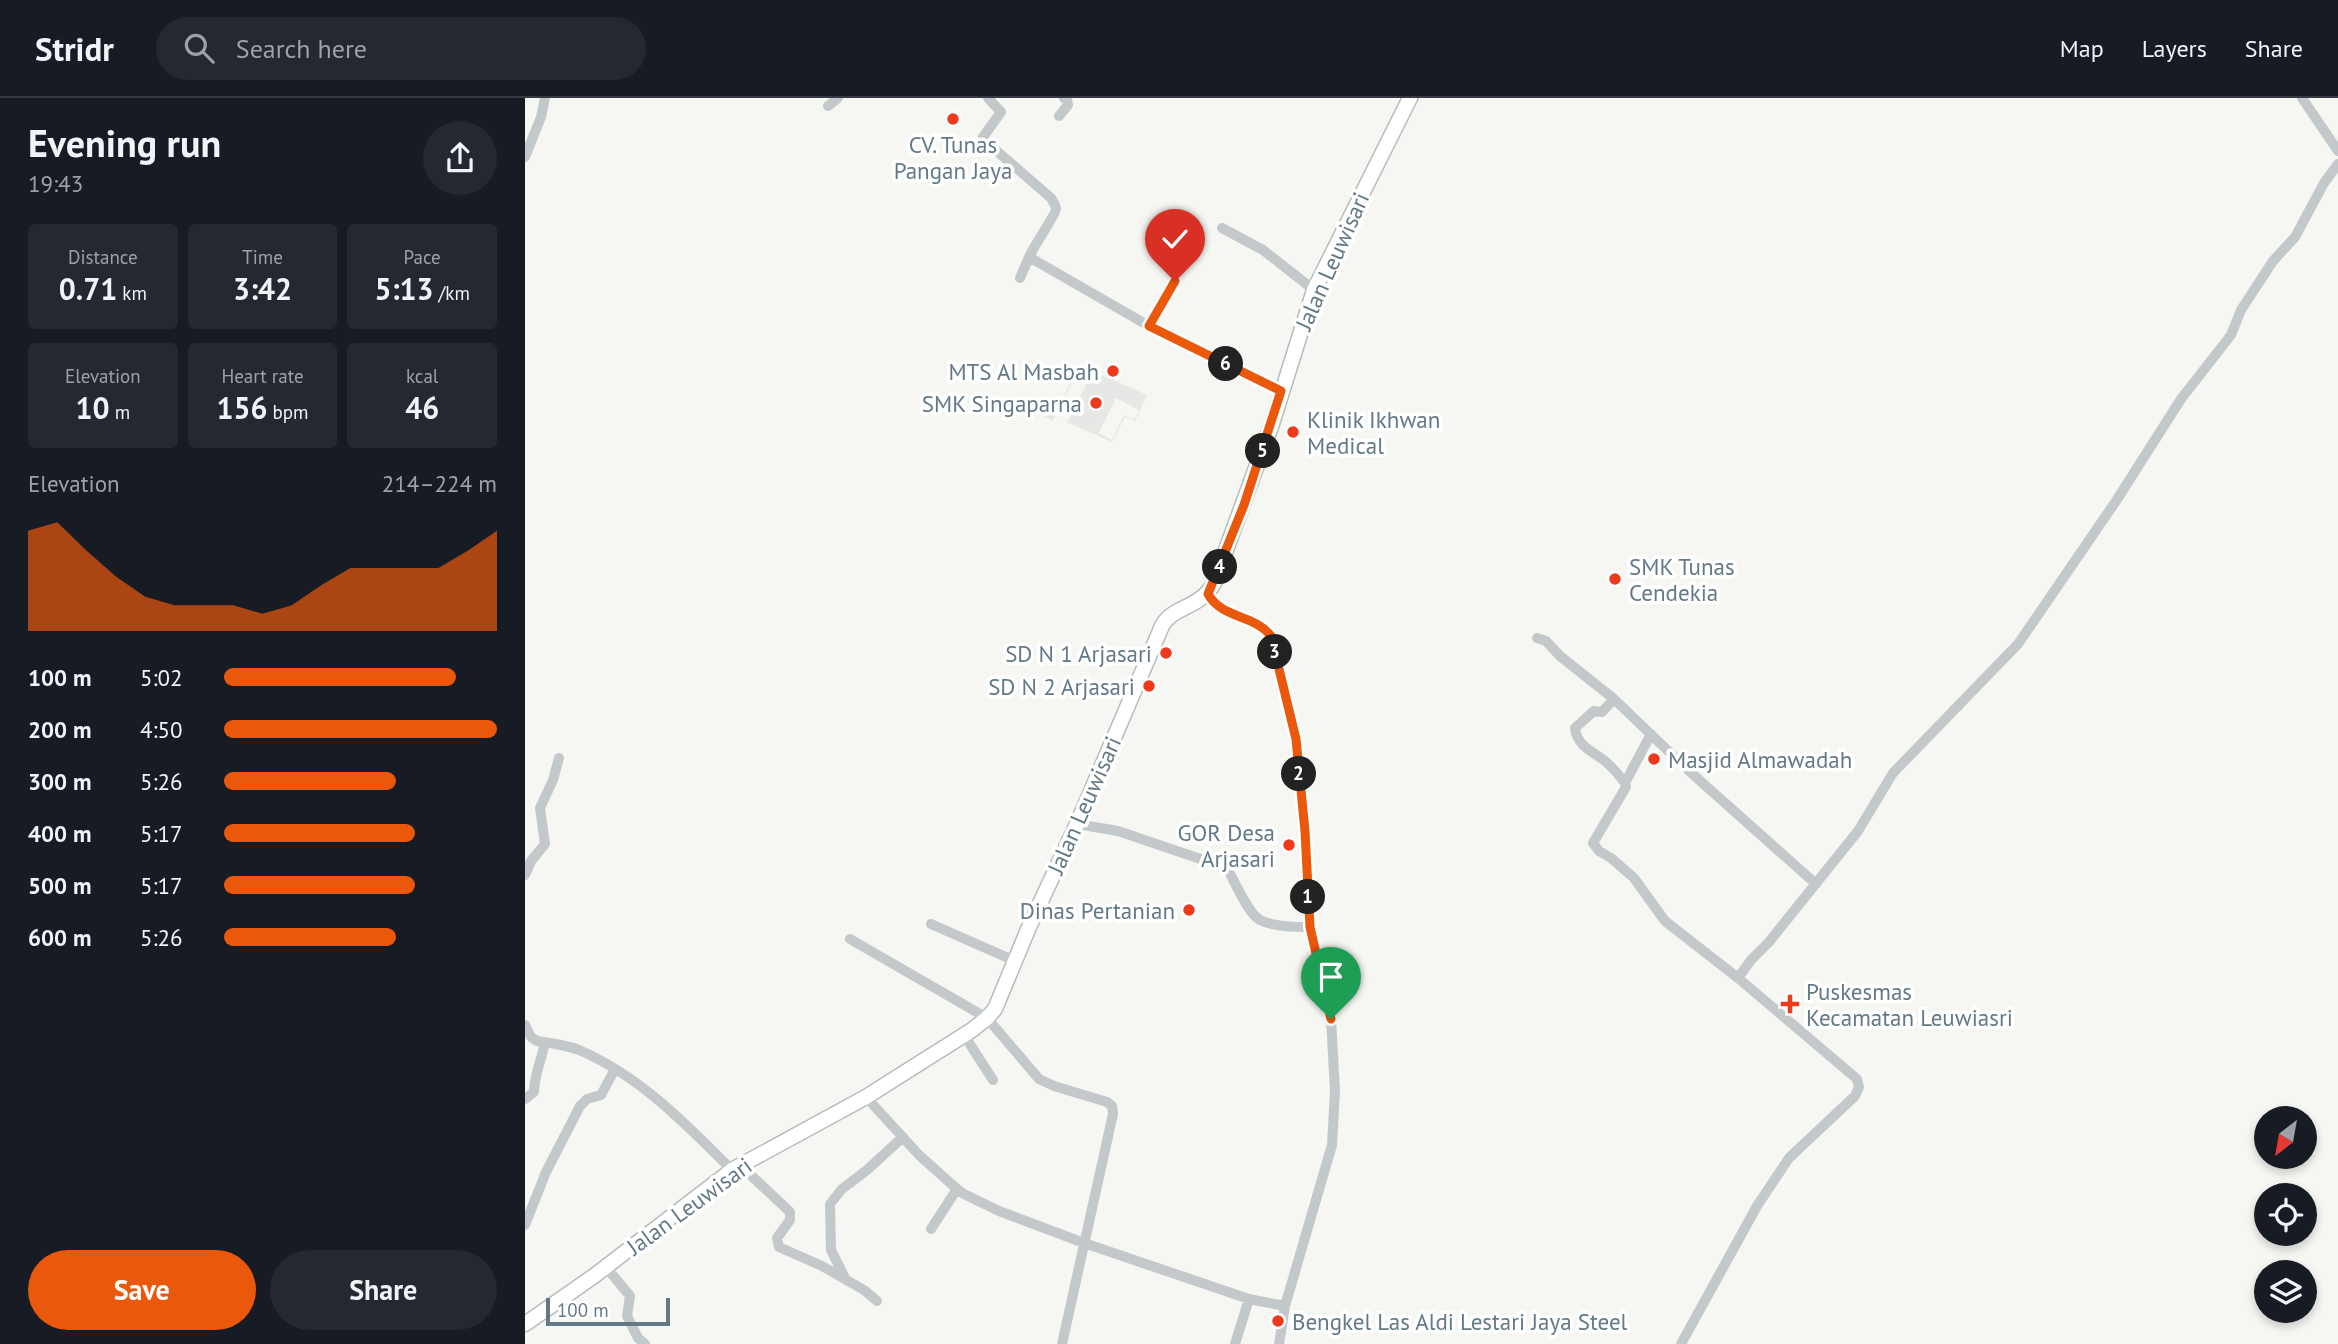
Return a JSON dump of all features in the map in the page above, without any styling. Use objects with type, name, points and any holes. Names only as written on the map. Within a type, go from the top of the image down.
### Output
[{"type":"main road","name":"Jalan Leuwisari","points":[[525,1324],[606,1267],[736,1167],[866,1097],[964,1035],[987,1018],[998,1005],[1029,927],[1077,824],[1165,620],[1208,594],[1244,505],[1314,290],[1410,98]]},
{"type":"street","points":[[525,157],[541,117],[545,98]]},
{"type":"street","points":[[828,106],[838,98]]},
{"type":"street","points":[[988,98],[1001,114],[983,137],[984,140],[1051,198],[1056,207],[1055,214],[1035,243],[1020,278]]},
{"type":"street","points":[[1059,116],[1068,105],[1064,98]]},
{"type":"street","points":[[2302,98],[2338,151]]},
{"type":"street","points":[[1738,978],[1858,831],[1893,774],[2018,644],[2116,501],[2181,399],[2231,335],[2241,310],[2273,261],[2295,237],[2324,183],[2338,164]]},
{"type":"street","points":[[1222,228],[1263,250],[1314,290]]},
{"type":"street","points":[[1029,257],[1149,326],[1281,391]]},
{"type":"street","points":[[1149,326],[1175,281]]},
{"type":"street","points":[[1208,594],[1219,608],[1261,625],[1271,636],[1296,739],[1305,831],[1310,927],[1333,1032],[1334,1120],[1327,1164],[1285,1306],[1279,1344]]},
{"type":"street","points":[[1537,638],[1546,641],[1560,656],[1614,699],[1688,771],[1816,884]]},
{"type":"street","points":[[1614,699],[1602,712],[1590,713],[1574,731],[1583,747],[1604,760],[1625,783]]},
{"type":"street","points":[[1651,734],[1625,783],[1626,787],[1593,843],[1599,851],[1635,878],[1665,920],[1847,1069],[1857,1080],[1859,1087],[1855,1096],[1789,1158],[1757,1206],[1681,1344]]},
{"type":"street","points":[[525,875],[530,862],[545,844],[540,808],[553,780],[559,758]]},
{"type":"street","points":[[1077,824],[1118,831],[1227,868],[1260,920],[1294,927],[1310,927]]},
{"type":"street","points":[[931,924],[1015,961]]},
{"type":"street","points":[[850,939],[987,1018],[1038,1079],[1112,1106],[1113,1114],[1062,1344]]},
{"type":"street","points":[[525,1025],[531,1037],[580,1050],[615,1069],[671,1109],[790,1212],[788,1222],[777,1238],[779,1247],[846,1280],[877,1301]]},
{"type":"street","points":[[964,1035],[993,1080]]},
{"type":"street","points":[[525,1099],[534,1091],[545,1042]]},
{"type":"street","points":[[525,1224],[546,1172],[580,1106],[587,1099],[601,1095],[615,1069]]},
{"type":"street","points":[[866,1097],[957,1189],[999,1211],[1249,1299],[1285,1306]]},
{"type":"street","points":[[846,1280],[831,1251],[830,1204],[842,1189],[903,1137]]},
{"type":"street","points":[[930,1229],[957,1189]]},
{"type":"street","points":[[606,1267],[630,1296],[627,1316],[638,1338],[645,1344]]},
{"type":"street","points":[[1235,1344],[1249,1299]]},
{"type":"shaded area","name":"SMK Singaparna","points":[[1079,365],[1147,395],[1135,421],[1125,417],[1112,442],[1067,422],[1092,373],[1080,367],[1055,416],[1062,420],[1055,417],[1053,421],[1042,415],[1051,396],[1062,400]],"holes":[[[1116,398],[1139,410],[1134,420],[1124,415],[1112,440],[1099,433]]]},
{"type":"place","name":"CV. Tunas Pangan Jaya","points":[[953,119]]},
{"type":"place","name":"MTS Al Masbah","points":[[1113,371]]},
{"type":"place","name":"SMK Singaparna","points":[[1096,403]]},
{"type":"place","name":"Klinik Ikhwan Medical","points":[[1293,432]]},
{"type":"place","name":"SMK Tunas Cendekia","points":[[1615,579]]},
{"type":"place","name":"SD N 1 Arjasari","points":[[1166,653]]},
{"type":"place","name":"SD N 2 Arjasari","points":[[1149,686]]},
{"type":"place","name":"Masjid Almawadah","points":[[1654,759]]},
{"type":"place","name":"GOR Desa Arjasari","points":[[1289,845]]},
{"type":"place","name":"Dinas Pertanian","points":[[1189,910]]},
{"type":"place","name":"Puskesmas Kecamatan Leuwiasri","points":[[1790,1004]]},
{"type":"place","name":"Bengkel Las Aldi Lestari Jaya Steel","points":[[1278,1321]]},
{"type":"route","points":[[1175,281],[1149,326],[1281,391],[1244,505],[1208,594],[1219,608],[1261,625],[1271,636],[1296,739],[1305,831],[1308,913],[1331,1019]]}]
